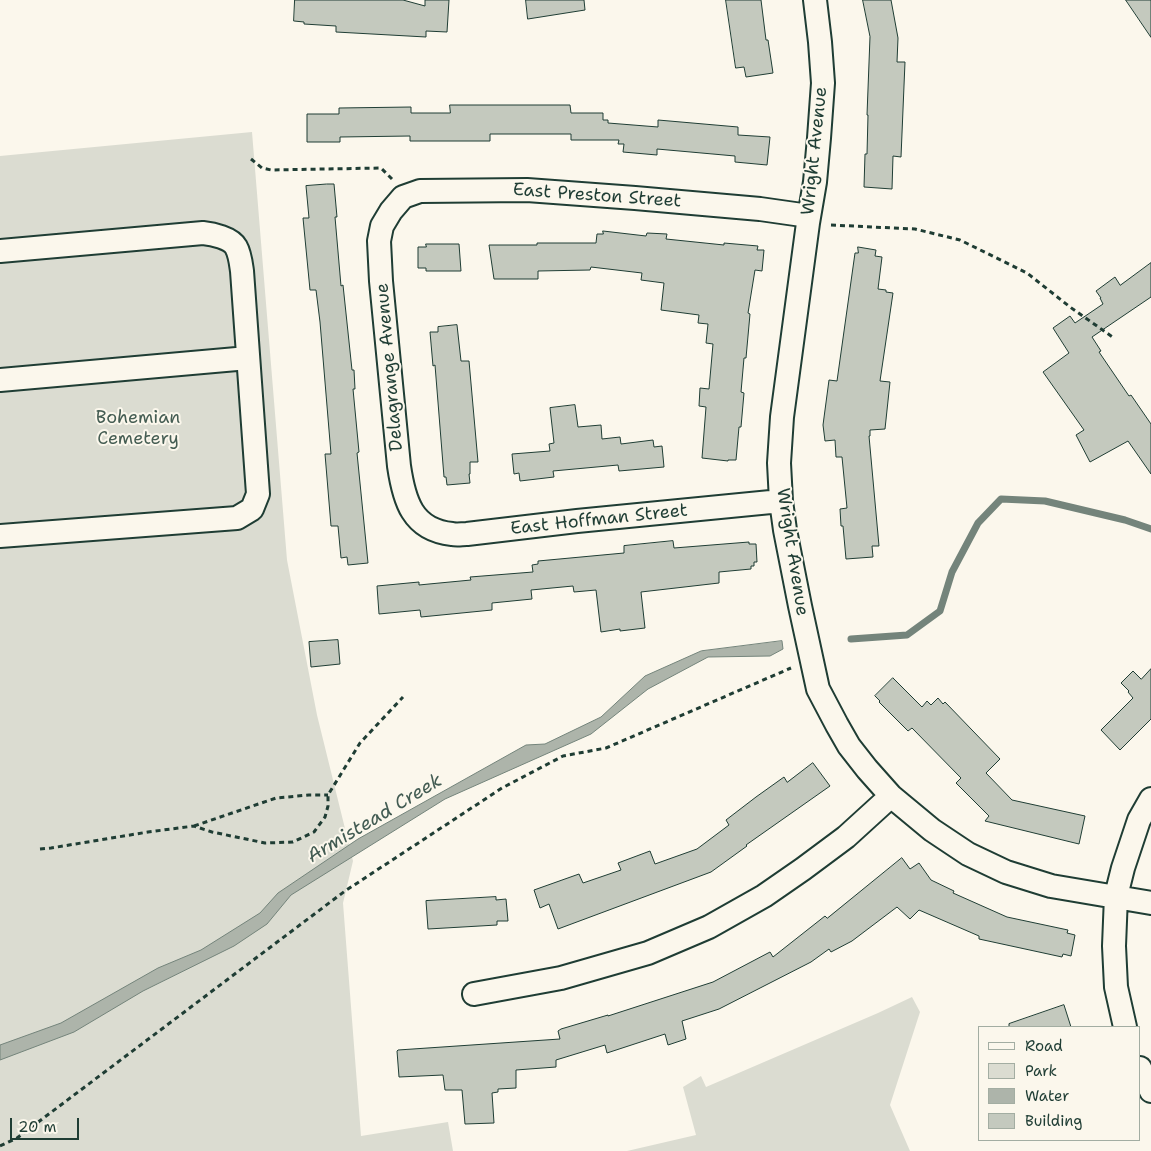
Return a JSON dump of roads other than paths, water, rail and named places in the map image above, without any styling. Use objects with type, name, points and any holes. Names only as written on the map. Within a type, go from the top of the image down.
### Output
[{"type":"street","name":"Wright Avenue","points":[[815,0],[823,83],[816,174],[808,220],[782,416],[780,463],[781,501],[785,530],[818,689],[849,746],[891,796],[932,830],[968,854],[1006,872],[1051,886],[1151,903]]},
{"type":"street","name":"East Preston Street","points":[[391,211],[403,197],[420,191],[527,190],[760,209],[808,220]]},
{"type":"street","name":"Delagrange Avenue","points":[[391,211],[382,226],[379,241],[381,282],[399,466],[403,489],[411,509],[420,521]]},
{"type":"street","points":[[0,250],[203,232],[218,235],[236,246],[240,257],[258,494],[252,509],[237,518],[0,536]]},
{"type":"street","points":[[0,380],[248,358]]},
{"type":"street","name":"East Hoffman Street","points":[[420,521],[435,530],[452,534],[468,534],[781,501]]},
{"type":"street","points":[[474,994],[561,978],[648,953],[709,927],[764,896],[803,869],[846,837],[891,796]]},
{"type":"street","points":[[1125,1026],[1116,987],[1114,946],[1116,896],[1139,820],[1151,799]]},
{"type":"street","points":[[1141,1070],[1151,1091]]},
{"type":"water","points":[[782,641],[783,649],[770,656],[708,657],[648,689],[591,734],[445,799],[291,895],[267,924],[234,946],[143,991],[74,1032],[0,1060],[0,1045],[61,1023],[158,968],[201,950],[260,913],[278,893],[358,839],[526,745],[545,744],[601,717],[645,676],[701,651]]},
{"type":"waterway","name":"Armistead Creek","points":[[851,639],[907,635],[940,611],[952,572],[978,523],[1001,499],[1045,501],[1125,520],[1151,529]]},
{"type":"park label","name":"Bohemian Cemetery","points":[[138,428]]}]
